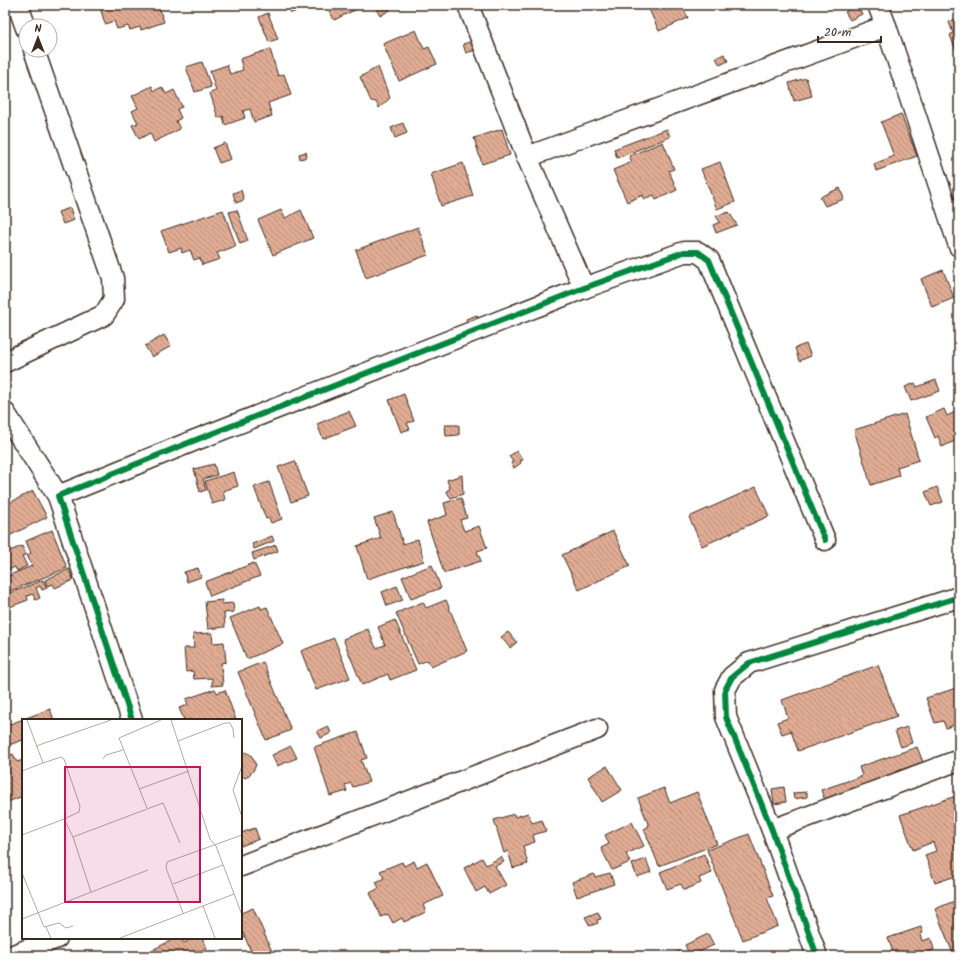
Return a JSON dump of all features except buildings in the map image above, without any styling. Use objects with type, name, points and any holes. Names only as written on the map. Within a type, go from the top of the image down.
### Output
[{"type":"street","points":[[18,5],[23,18]]},
{"type":"street","points":[[468,5],[527,156],[584,288]]},
{"type":"street","points":[[878,5],[959,246]]},
{"type":"street","points":[[527,156],[886,26]]},
{"type":"street","points":[[5,362],[104,314],[114,299],[113,278],[37,58]]},
{"type":"street","points":[[58,496],[193,441],[584,288],[684,252],[698,252],[709,260],[824,540]]},
{"type":"street","points":[[5,413],[58,496],[132,719]]},
{"type":"street","points":[[817,956],[772,830],[726,717],[726,690],[732,677],[749,663],[959,597]]},
{"type":"street","points":[[242,866],[597,728]]},
{"type":"street","points":[[772,830],[959,760]]},
{"type":"street","points":[[11,956],[54,939]]},
{"type":"cycle path","points":[[132,719],[58,496],[193,441],[584,288],[684,252],[698,252],[709,260],[825,540]]},
{"type":"cycle path","points":[[817,956],[772,830],[726,717],[725,690],[732,677],[749,663],[959,597]]}]
